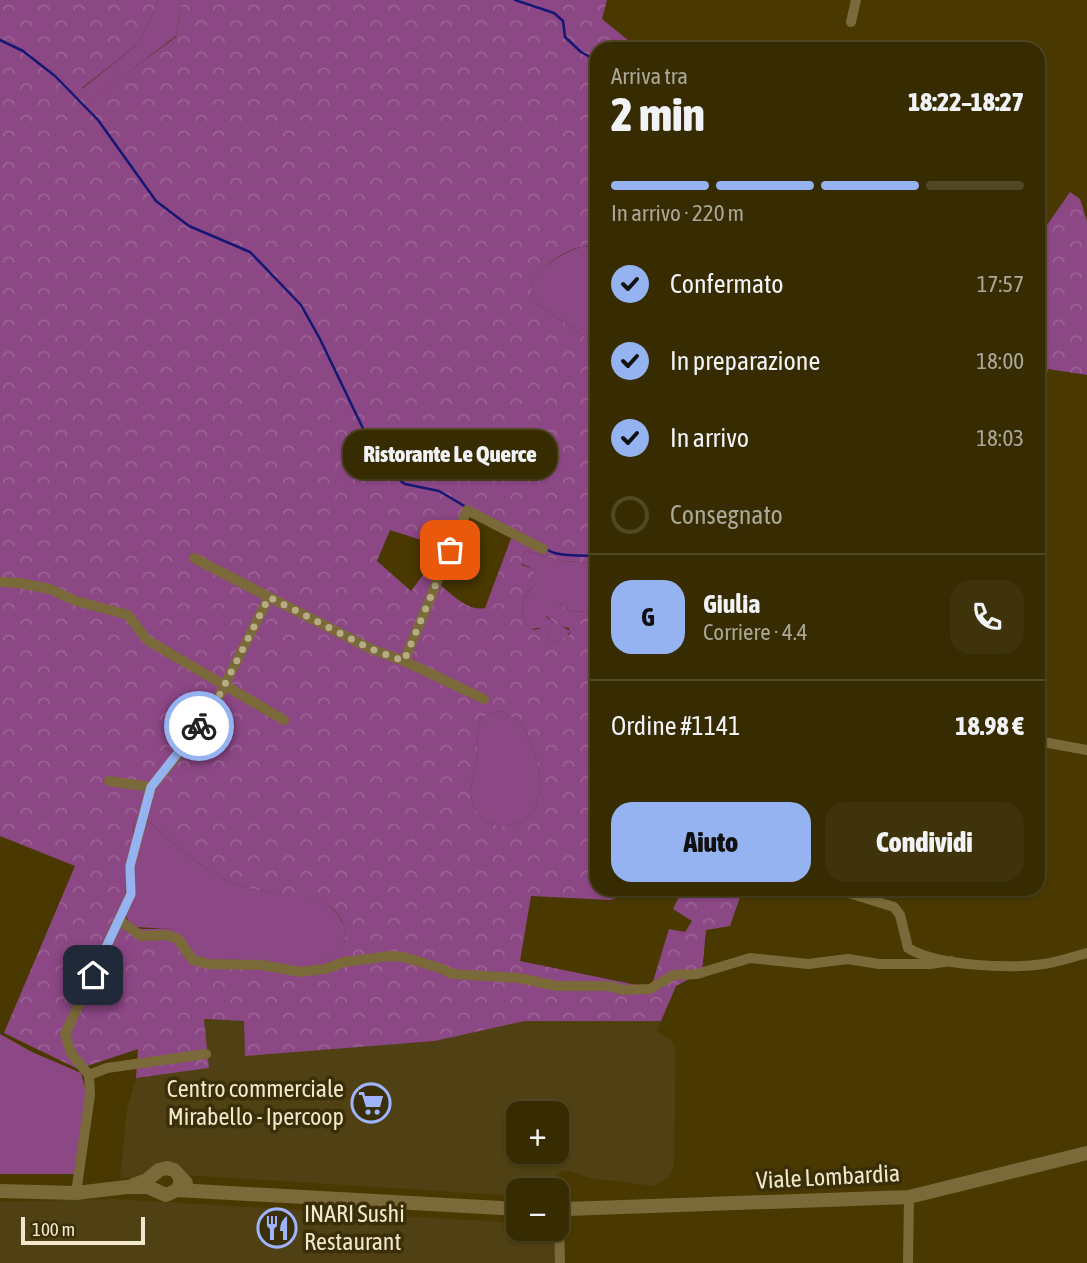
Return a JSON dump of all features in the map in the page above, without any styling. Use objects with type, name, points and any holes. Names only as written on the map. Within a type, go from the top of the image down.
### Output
[{"type":"main road","name":"Viale Lombardia","points":[[569,1212],[909,1197],[1087,1153]]},
{"type":"main road","points":[[155,1183],[159,1170],[167,1168],[174,1170],[179,1184]]},
{"type":"main road","points":[[0,1191],[76,1193],[155,1183]]},
{"type":"main road","points":[[155,1183],[166,1195],[179,1184]]},
{"type":"main road","points":[[179,1184],[202,1192],[506,1208]]},
{"type":"street","points":[[851,22],[856,0]]},
{"type":"street","points":[[404,661],[467,510],[543,549]]},
{"type":"street","points":[[194,558],[371,649],[404,661],[484,699]]},
{"type":"street","points":[[0,582],[50,589],[76,601],[128,615],[147,640],[284,720]]},
{"type":"street","points":[[76,1193],[90,1095],[89,1074],[71,1053],[65,1034],[131,894],[130,866],[151,787],[191,739],[269,597]]},
{"type":"street","points":[[1045,742],[1087,750]]},
{"type":"street","points":[[109,780],[151,787]]},
{"type":"street","points":[[859,896],[894,907],[900,915],[908,948],[917,954],[951,961],[1012,967],[1046,964],[1087,953]]},
{"type":"street","points":[[119,920],[141,936],[166,935],[177,939],[193,960],[208,964],[262,965],[299,972],[390,956],[415,960],[452,974],[519,978],[557,986],[610,986],[623,990],[650,989],[673,975],[698,974],[750,958],[808,964],[848,959],[879,964],[930,964],[951,961]]},
{"type":"street","points":[[89,1074],[107,1068],[206,1055]]},
{"type":"street","points":[[908,1263],[909,1197]]},
{"type":"street","points":[[560,1241],[560,1263]]},
{"type":"shaded area","points":[[204,1019],[244,1021],[245,1055],[435,1041],[525,1021],[661,1021],[657,1031],[670,1039],[675,1049],[674,1168],[669,1176],[655,1186],[590,1178],[570,1171],[562,1171],[553,1178],[506,1178],[506,1195],[186,1175],[178,1165],[159,1162],[141,1176],[120,1178],[127,1110],[136,1078],[209,1068]]},
{"type":"shaded area","points":[[114,1199],[506,1222],[506,1241],[552,1241],[555,1263],[0,1263],[0,1202]]},
{"type":"green space","points":[[0,0],[159,0],[139,43],[82,88],[91,100],[176,37],[182,0],[607,0],[602,19],[630,42],[590,42],[590,246],[577,248],[557,257],[540,271],[531,287],[537,304],[590,340],[590,563],[562,561],[526,551],[521,557],[522,565],[532,569],[534,574],[533,587],[523,603],[523,615],[529,626],[534,630],[542,628],[549,639],[556,643],[570,634],[569,628],[559,626],[545,615],[543,604],[548,602],[550,597],[571,612],[586,611],[590,615],[590,896],[621,896],[610,900],[531,896],[520,961],[651,988],[669,929],[685,932],[692,921],[673,909],[680,896],[740,896],[730,926],[706,930],[702,972],[676,986],[661,1021],[525,1021],[435,1041],[245,1056],[244,1021],[204,1019],[209,1068],[136,1078],[138,1049],[78,1069],[4,1033],[75,866],[0,836]],"holes":[[[470,513],[512,536],[485,608],[461,602],[426,571],[411,591],[377,561],[390,530],[446,548]],[[498,711],[512,717],[525,731],[534,752],[540,779],[538,800],[529,815],[516,824],[502,826],[488,822],[477,812],[471,795],[481,722],[483,717]],[[138,814],[144,816],[192,858],[229,881],[259,891],[323,902],[340,917],[346,931],[343,944],[325,960],[301,967],[230,959],[197,962],[192,942],[181,931],[136,928],[129,924],[124,904],[133,862],[134,819]]]},
{"type":"green space","points":[[159,0],[182,0],[176,36],[91,101],[82,89],[139,43]]},
{"type":"green space","points":[[1070,192],[1080,199],[1087,221],[1087,375],[1048,369],[1045,385],[1045,228]]},
{"type":"green space","points":[[590,247],[590,340],[537,304],[531,295],[531,286],[543,268],[573,250]]},
{"type":"green space","points":[[526,551],[562,561],[590,563],[590,615],[586,611],[571,612],[556,600],[546,617],[570,631],[566,638],[556,643],[549,639],[547,632],[539,628],[532,629],[525,620],[523,608],[526,596],[533,587],[532,569],[521,563],[521,557]]},
{"type":"green space","points":[[498,711],[512,717],[525,731],[534,752],[540,779],[538,800],[529,815],[516,824],[502,826],[488,822],[477,812],[471,795],[481,722],[483,717]]},
{"type":"green space","points":[[138,814],[144,816],[192,858],[224,879],[264,892],[309,897],[329,906],[337,913],[344,927],[344,943],[325,960],[300,968],[229,959],[196,962],[175,929],[134,927],[128,920],[124,905],[132,864],[134,819]]},
{"type":"green space","points":[[0,1034],[32,1052],[81,1073],[86,1092],[74,1174],[0,1174]]},
{"type":"waterway","points":[[515,0],[554,13],[563,21],[565,37],[590,57]]},
{"type":"waterway","points":[[0,40],[23,51],[55,76],[98,120],[156,201],[189,226],[250,252],[301,305],[382,468],[405,484],[439,491],[466,507]]},
{"type":"waterway","points":[[546,549],[564,555],[590,557]]},
{"type":"way so far","points":[[199,726],[219,696],[269,597],[371,649],[404,661],[450,550]]},
{"type":"place","name":"Ristorante Le Querce","points":[[450,550]]},
{"type":"place","name":"Centro commerciale Mirabello - Ipercoop","points":[[371,1103]]},
{"type":"place","name":"INARI Sushi Restaurant","points":[[277,1228]]},
{"type":"route","points":[[93,975],[131,894],[130,866],[151,787],[199,726]]}]
